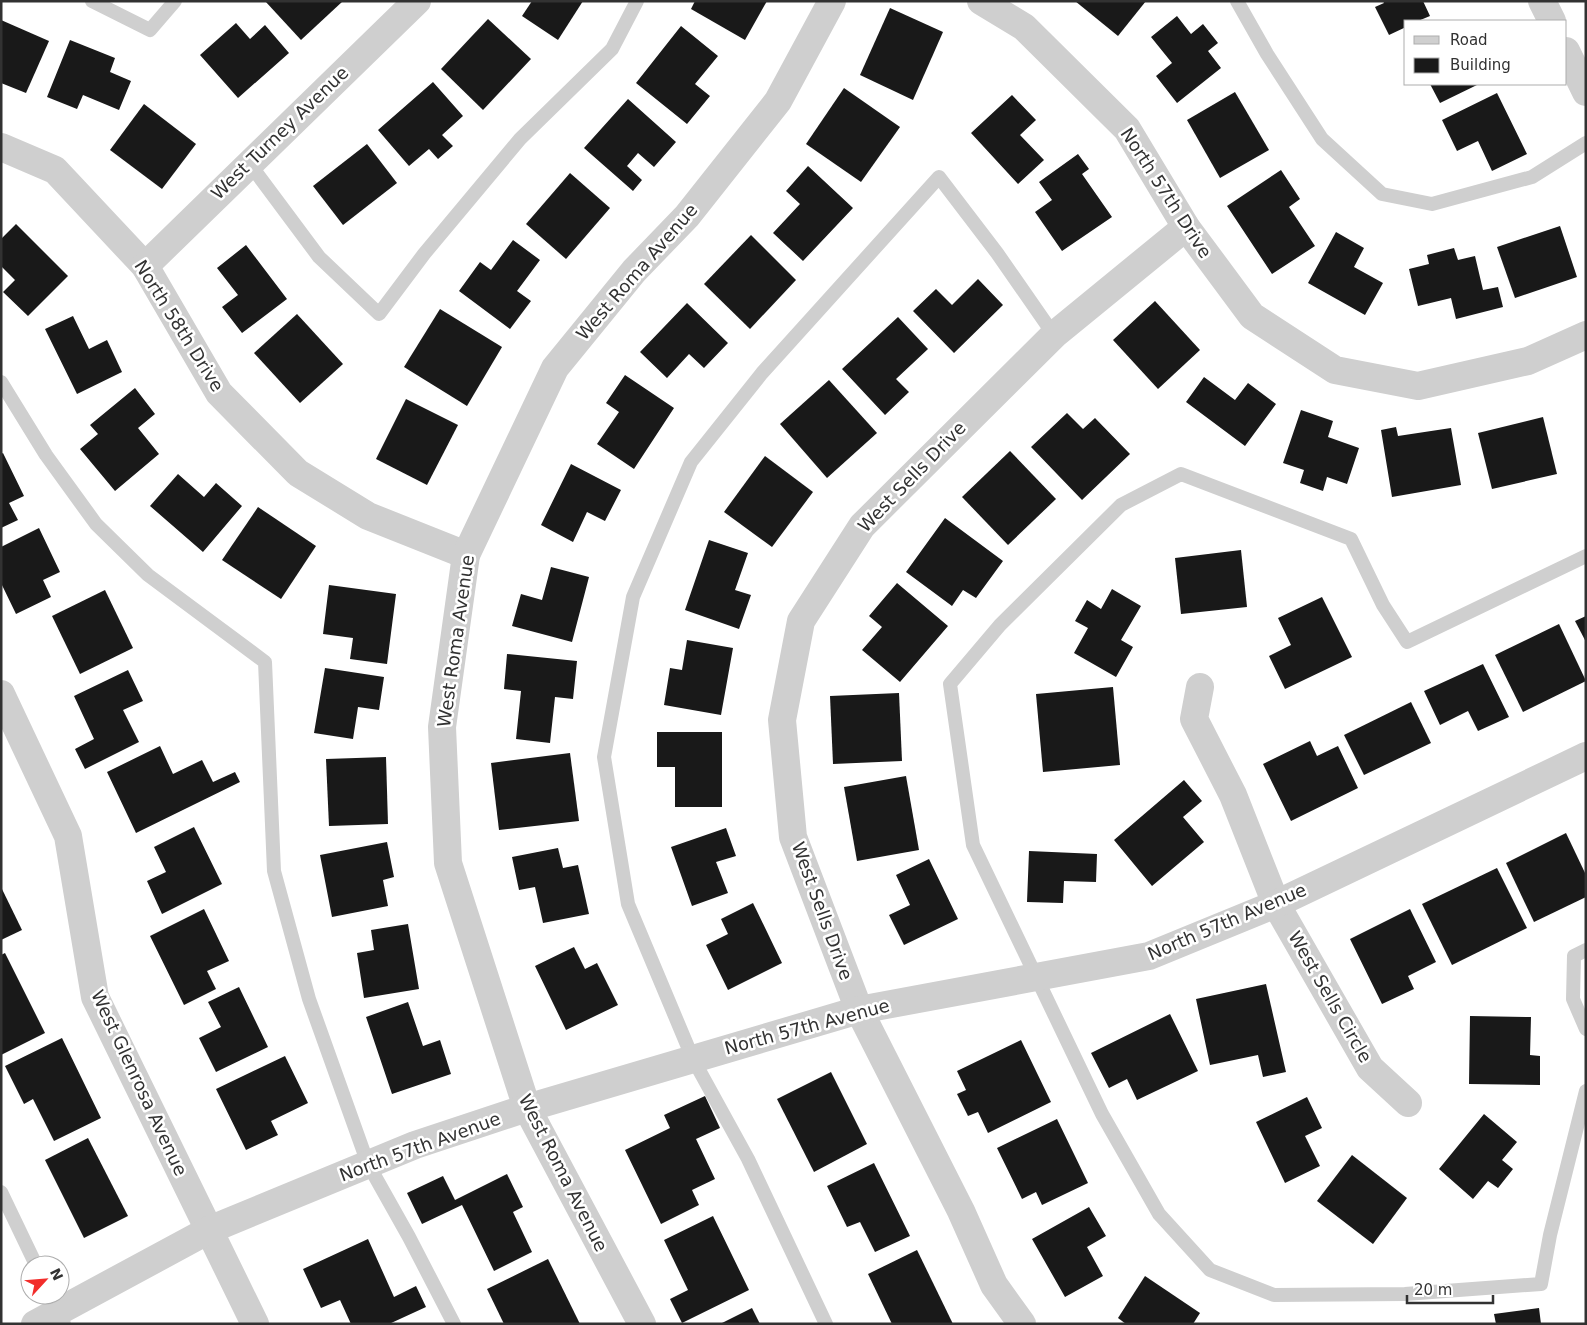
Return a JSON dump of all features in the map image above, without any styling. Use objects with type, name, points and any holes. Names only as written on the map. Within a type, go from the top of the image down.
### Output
[{"type":"street","name":"West Turney Avenue","points":[[145,266],[417,1]]},
{"type":"street","name":"West Roma Avenue","points":[[642,1324],[527,1108],[448,863],[442,727],[466,556],[555,368],[634,271],[687,216],[778,101],[832,1]]},
{"type":"street","name":"North 57th Drive","points":[[981,1],[1024,27],[1127,129],[1186,227],[1252,316],[1335,370],[1418,386],[1528,361],[1586,336]]},
{"type":"street","points":[[1542,1],[1552,20]]},
{"type":"street","points":[[1567,52],[1586,92]]},
{"type":"street","name":"North 58th Drive","points":[[1,147],[55,170],[145,266],[219,393],[298,473],[368,516],[466,556]]},
{"type":"street","name":"West Sells Drive","points":[[1022,1324],[994,1285],[961,1211],[859,1010],[793,837],[782,720],[801,621],[862,526],[1054,335],[1186,227]]},
{"type":"street","name":"West Sells Circle","points":[[1200,687],[1194,719],[1233,795],[1276,904],[1370,1068],[1408,1103]]},
{"type":"street","name":"West Glenrosa Avenue","points":[[1,694],[68,836],[95,998],[255,1324]]},
{"type":"street","name":"North 57th Avenue","points":[[34,1324],[209,1230],[415,1145],[527,1108],[859,1010],[1149,956],[1276,904],[1586,756]]},
{"type":"lane","points":[[92,1],[150,30],[175,1]]},
{"type":"lane","points":[[249,163],[318,257],[379,314],[424,254],[520,139],[612,49],[637,1]]},
{"type":"lane","points":[[1237,1],[1267,54],[1322,139],[1382,194],[1432,204],[1532,177],[1586,143]]},
{"type":"lane","points":[[826,1324],[748,1159],[694,1059],[628,904],[604,757],[634,597],[691,462],[762,373],[938,177],[997,252],[1054,335]]},
{"type":"lane","points":[[1,382],[46,455],[96,524],[148,575],[266,662],[274,871],[309,999],[368,1164],[410,1237],[454,1324]]},
{"type":"lane","points":[[1586,556],[1407,642],[1383,605],[1351,539],[1181,474],[1121,505],[1000,625],[950,684],[972,845],[1102,1114],[1159,1214],[1210,1270],[1274,1295],[1405,1294],[1541,1284],[1550,1235],[1586,1091]]},
{"type":"lane","points":[[1586,950],[1574,956],[1573,1000],[1586,1029]]},
{"type":"lane","points":[[1,1192],[31,1255]]},
{"type":"building","points":[[265,1],[343,1],[301,40]]},
{"type":"building","points":[[532,1],[583,1],[558,40],[522,16]]},
{"type":"building","points":[[695,1],[767,1],[745,40],[691,9]]},
{"type":"building","points":[[1075,1],[1146,1],[1118,36]]},
{"type":"building","points":[[1383,1],[1423,1],[1430,16],[1420,20],[1404,20],[1404,28],[1389,35],[1375,7],[1384,3]]},
{"type":"building","points":[[890,8],[943,32],[913,100],[860,75]]},
{"type":"building","points":[[1177,16],[1191,34],[1203,24],[1218,43],[1208,51],[1221,68],[1177,103],[1156,76],[1172,63],[1151,37]]},
{"type":"building","points":[[488,19],[531,59],[483,110],[441,69]]},
{"type":"building","points":[[1,20],[49,41],[26,93],[1,83]]},
{"type":"building","points":[[236,23],[250,39],[265,25],[289,53],[238,98],[200,55]]},
{"type":"building","points":[[681,26],[718,56],[695,84],[710,96],[687,124],[636,83]]},
{"type":"building","points":[[70,40],[115,58],[110,72],[131,81],[119,110],[83,95],[77,109],[47,97]]},
{"type":"building","points":[[433,82],[463,116],[442,135],[453,146],[438,159],[429,149],[409,166],[378,130]]},
{"type":"building","points":[[1431,85],[1477,85],[1440,103]]},
{"type":"building","points":[[844,88],[900,127],[861,182],[806,144]]},
{"type":"building","points":[[1235,92],[1269,150],[1220,178],[1187,120]]},
{"type":"building","points":[[1497,93],[1527,154],[1492,171],[1478,141],[1457,151],[1442,120]]},
{"type":"building","points":[[1012,95],[1036,120],[1020,135],[1044,160],[1018,184],[971,133]]},
{"type":"building","points":[[628,99],[676,142],[654,167],[638,153],[627,166],[642,180],[633,191],[584,148]]},
{"type":"building","points":[[144,104],[196,144],[162,189],[110,150]]},
{"type":"building","points":[[367,144],[397,183],[343,225],[313,186]]},
{"type":"building","points":[[1078,154],[1089,169],[1082,174],[1112,217],[1062,251],[1035,212],[1052,200],[1039,182]]},
{"type":"building","points":[[808,166],[853,208],[803,261],[773,233],[800,204],[786,191]]},
{"type":"building","points":[[1281,170],[1300,199],[1289,207],[1315,246],[1272,274],[1227,206]]},
{"type":"building","points":[[570,173],[610,208],[566,259],[526,224]]},
{"type":"building","points":[[16,224],[68,276],[28,316],[3,292],[15,280],[1,266],[1,239]]},
{"type":"building","points":[[1560,226],[1577,277],[1515,298],[1497,247]]},
{"type":"building","points":[[1336,232],[1364,248],[1354,267],[1383,283],[1365,315],[1308,283]]},
{"type":"building","points":[[751,235],[796,280],[750,329],[704,284]]},
{"type":"building","points":[[513,240],[540,260],[517,291],[531,301],[510,329],[459,291],[480,262],[491,270]]},
{"type":"building","points":[[246,245],[287,299],[242,333],[222,307],[238,295],[217,268]]},
{"type":"building","points":[[1454,248],[1458,260],[1475,256],[1483,290],[1498,287],[1503,307],[1456,319],[1451,298],[1418,306],[1409,269],[1429,264],[1427,255]]},
{"type":"building","points":[[978,279],[1003,305],[954,353],[913,311],[936,289],[952,305]]},
{"type":"building","points":[[1155,301],[1200,350],[1158,389],[1113,340]]},
{"type":"building","points":[[687,303],[728,343],[704,368],[689,354],[667,378],[640,352]]},
{"type":"building","points":[[440,309],[502,347],[467,406],[404,367]]},
{"type":"building","points":[[297,314],[343,364],[300,403],[254,353]]},
{"type":"building","points":[[73,316],[89,349],[107,340],[122,372],[77,394],[45,329]]},
{"type":"building","points":[[898,317],[928,349],[896,379],[909,392],[885,415],[842,369]]},
{"type":"building","points":[[625,375],[674,408],[634,469],[597,444],[619,412],[606,403]]},
{"type":"building","points":[[1204,377],[1235,400],[1248,383],[1276,404],[1245,446],[1186,402]]},
{"type":"building","points":[[829,380],[877,433],[827,478],[780,424]]},
{"type":"building","points":[[135,388],[155,414],[138,428],[159,454],[115,491],[80,449],[98,434],[90,425]]},
{"type":"building","points":[[406,399],[458,425],[427,485],[376,459]]},
{"type":"building","points":[[1301,410],[1333,421],[1328,437],[1359,448],[1347,484],[1327,477],[1323,491],[1300,483],[1304,470],[1283,463]]},
{"type":"building","points":[[1067,413],[1083,429],[1095,418],[1130,454],[1082,500],[1031,447]]},
{"type":"building","points":[[1543,417],[1557,474],[1492,489],[1478,433]]},
{"type":"building","points":[[1396,427],[1398,436],[1451,428],[1461,485],[1392,497],[1381,430]]},
{"type":"building","points":[[1010,451],[1056,499],[1008,545],[962,497]]},
{"type":"building","points":[[3,453],[24,496],[9,503],[18,520],[1,528],[1,454]]},
{"type":"building","points":[[765,456],[813,492],[772,547],[724,512]]},
{"type":"building","points":[[571,464],[621,490],[605,521],[587,512],[573,542],[541,525]]},
{"type":"building","points":[[178,474],[204,497],[216,483],[242,506],[203,552],[150,506]]},
{"type":"building","points":[[258,507],[316,546],[281,599],[222,560]]},
{"type":"building","points":[[945,518],[1003,561],[976,598],[963,590],[952,606],[906,572]]},
{"type":"building","points":[[39,528],[60,572],[43,580],[51,597],[16,614],[1,583],[1,547]]},
{"type":"building","points":[[709,540],[748,553],[735,590],[751,595],[739,629],[685,610]]},
{"type":"building","points":[[1241,550],[1247,607],[1181,614],[1175,558]]},
{"type":"building","points":[[551,567],[589,577],[572,642],[512,626],[521,594],[542,600]]},
{"type":"building","points":[[897,583],[948,626],[900,682],[862,650],[882,627],[869,616]]},
{"type":"building","points":[[329,585],[396,594],[387,664],[350,659],[353,638],[323,634]]},
{"type":"building","points":[[1112,589],[1141,606],[1121,640],[1133,647],[1116,677],[1074,653],[1088,628],[1075,621],[1087,600],[1101,609]]},
{"type":"building","points":[[105,590],[133,648],[80,674],[52,616]]},
{"type":"building","points":[[1322,597],[1352,657],[1285,689],[1269,656],[1291,645],[1278,618]]},
{"type":"building","points":[[1586,616],[1586,642],[1575,621]]},
{"type":"building","points":[[1559,624],[1586,681],[1523,712],[1495,655]]},
{"type":"building","points":[[687,640],[733,648],[721,715],[664,705],[670,668],[682,670]]},
{"type":"building","points":[[507,654],[577,661],[573,699],[555,697],[550,743],[516,739],[521,691],[504,689]]},
{"type":"building","points":[[1483,664],[1509,717],[1478,731],[1468,711],[1440,725],[1424,691]]},
{"type":"building","points":[[325,668],[384,677],[379,710],[358,707],[353,739],[314,733]]},
{"type":"building","points":[[128,670],[143,701],[123,710],[139,742],[85,769],[75,749],[94,739],[74,696]]},
{"type":"building","points":[[1113,687],[1120,765],[1043,772],[1036,694]]},
{"type":"building","points":[[899,693],[902,761],[833,764],[830,696]]},
{"type":"building","points":[[1411,702],[1431,743],[1364,775],[1344,735]]},
{"type":"building","points":[[657,732],[722,732],[722,807],[675,807],[675,767],[657,767]]},
{"type":"building","points":[[1310,741],[1317,756],[1338,746],[1358,788],[1291,821],[1263,764]]},
{"type":"building","points":[[160,746],[173,774],[202,760],[213,782],[235,772],[240,782],[136,833],[107,772]]},
{"type":"building","points":[[570,753],[579,821],[499,830],[491,763]]},
{"type":"building","points":[[386,757],[388,824],[329,826],[326,759]]},
{"type":"building","points":[[906,776],[919,850],[857,861],[844,787]]},
{"type":"building","points":[[1184,780],[1202,801],[1183,817],[1204,842],[1152,886],[1114,840]]},
{"type":"building","points":[[194,827],[222,884],[162,914],[147,881],[166,872],[154,847]]},
{"type":"building","points":[[726,828],[736,856],[716,862],[728,893],[692,906],[671,847]]},
{"type":"building","points":[[1566,833],[1586,875],[1586,897],[1534,922],[1506,863]]},
{"type":"building","points":[[387,842],[394,877],[383,880],[388,906],[332,917],[320,855]]},
{"type":"building","points":[[558,848],[563,868],[578,865],[589,914],[543,923],[535,887],[519,890],[512,857]]},
{"type":"building","points":[[1029,851],[1097,854],[1096,882],[1064,881],[1063,903],[1027,902]]},
{"type":"building","points":[[929,859],[958,919],[904,945],[889,915],[910,905],[896,875]]},
{"type":"building","points":[[1497,868],[1527,928],[1452,965],[1422,904]]},
{"type":"building","points":[[1,887],[22,930],[1,940]]},
{"type":"building","points":[[753,903],[782,963],[728,990],[706,945],[728,934],[721,919]]},
{"type":"building","points":[[204,909],[229,961],[207,971],[216,989],[184,1005],[150,936]]},
{"type":"building","points":[[1410,909],[1436,962],[1408,976],[1414,989],[1382,1004],[1350,939]]},
{"type":"building","points":[[408,924],[419,989],[364,998],[357,953],[374,950],[371,930]]},
{"type":"building","points":[[574,947],[585,969],[597,963],[618,1005],[566,1030],[535,966]]},
{"type":"building","points":[[5,953],[45,1033],[1,1055],[1,955]]},
{"type":"building","points":[[1266,984],[1286,1072],[1263,1077],[1258,1055],[1210,1065],[1196,999]]},
{"type":"building","points":[[239,987],[268,1047],[216,1072],[199,1038],[221,1027],[208,1002]]},
{"type":"building","points":[[408,1002],[423,1046],[440,1040],[451,1074],[392,1094],[366,1017]]},
{"type":"building","points":[[1170,1014],[1198,1071],[1137,1100],[1127,1079],[1109,1088],[1091,1053]]},
{"type":"building","points":[[1470,1016],[1531,1017],[1530,1055],[1540,1056],[1540,1085],[1469,1084]]},
{"type":"building","points":[[62,1038],[101,1118],[54,1141],[33,1099],[24,1104],[5,1066]]},
{"type":"building","points":[[1021,1040],[1051,1102],[988,1133],[978,1112],[968,1116],[957,1094],[966,1090],[957,1071]]},
{"type":"building","points":[[285,1056],[308,1103],[271,1121],[278,1135],[246,1150],[216,1089]]},
{"type":"building","points":[[831,1072],[867,1144],[814,1172],[777,1099]]},
{"type":"building","points":[[705,1096],[720,1128],[696,1139],[715,1179],[692,1190],[699,1205],[661,1224],[625,1150],[670,1128],[664,1115]]},
{"type":"building","points":[[1307,1097],[1322,1128],[1305,1136],[1320,1166],[1285,1183],[1256,1122]]},
{"type":"building","points":[[1484,1114],[1517,1142],[1502,1160],[1513,1169],[1498,1188],[1488,1181],[1473,1199],[1439,1169]]},
{"type":"building","points":[[1057,1119],[1088,1183],[1042,1205],[1036,1192],[1022,1199],[997,1148]]},
{"type":"building","points":[[88,1138],[128,1216],[84,1238],[45,1160]]},
{"type":"building","points":[[1352,1155],[1407,1198],[1373,1244],[1317,1201]]},
{"type":"building","points":[[874,1163],[910,1236],[875,1252],[860,1222],[847,1227],[827,1186]]},
{"type":"building","points":[[507,1174],[523,1207],[513,1212],[532,1252],[494,1271],[462,1205],[422,1224],[407,1193],[443,1176],[455,1200]]},
{"type":"building","points":[[1089,1207],[1106,1236],[1087,1247],[1103,1276],[1065,1297],[1032,1239]]},
{"type":"building","points":[[713,1216],[749,1290],[682,1323],[670,1299],[688,1290],[664,1240]]},
{"type":"building","points":[[368,1239],[394,1297],[416,1286],[426,1307],[389,1324],[351,1324],[340,1300],[321,1308],[303,1269]]},
{"type":"building","points":[[917,1250],[953,1324],[892,1324],[868,1274]]},
{"type":"building","points":[[548,1259],[580,1324],[504,1324],[487,1289]]},
{"type":"building","points":[[1145,1276],[1200,1313],[1193,1324],[1126,1324],[1118,1318]]},
{"type":"building","points":[[752,1308],[760,1324],[720,1324]]},
{"type":"building","points":[[1539,1308],[1541,1324],[1496,1324],[1494,1314]]}]
